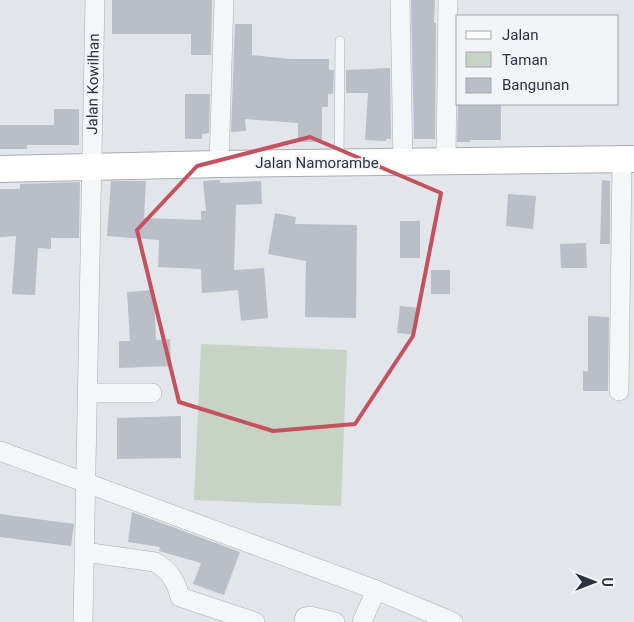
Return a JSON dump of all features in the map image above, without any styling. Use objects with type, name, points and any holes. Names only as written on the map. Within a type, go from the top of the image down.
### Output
[{"type":"main road","name":"Jalan Namorambe","points":[[0,169],[220,164],[628,160]]},
{"type":"street","name":"Jalan Kowilhan","points":[[83,622],[95,0]]},
{"type":"street","points":[[220,164],[224,0]]},
{"type":"street","points":[[400,0],[403,163]]},
{"type":"street","points":[[446,161],[448,0]]},
{"type":"street","points":[[619,391],[628,160]]},
{"type":"street","points":[[88,393],[152,392]]},
{"type":"street","points":[[0,451],[376,590],[426,617],[453,622]]},
{"type":"street","points":[[84,552],[155,562],[165,568],[172,576],[180,597],[255,622]]},
{"type":"street","points":[[362,622],[376,590]]},
{"type":"street","points":[[304,622],[305,617],[310,616],[335,622]]},
{"type":"lane","points":[[339,163],[340,41]]},
{"type":"highlighted area","points":[[310,137],[441,193],[413,336],[355,424],[273,431],[179,402],[137,230],[197,166]]},
{"type":"green space","points":[[201,344],[347,350],[341,506],[194,500]]},
{"type":"building","points":[[112,0],[212,0],[211,55],[191,55],[191,34],[112,34]]},
{"type":"building","points":[[411,0],[435,0],[435,139],[414,139]]},
{"type":"building","points":[[235,24],[252,24],[252,55],[290,59],[329,59],[329,70],[334,70],[333,94],[328,94],[328,107],[322,107],[322,142],[298,142],[298,123],[245,119],[246,131],[231,132]]},
{"type":"building","points":[[390,68],[391,139],[386,139],[386,141],[365,140],[368,93],[346,93],[346,70]]},
{"type":"building","points":[[185,94],[210,94],[209,133],[202,134],[202,139],[185,139]]},
{"type":"building","points":[[458,105],[501,105],[501,140],[457,142]]},
{"type":"building","points":[[54,109],[79,109],[79,145],[27,145],[27,149],[0,149],[0,125],[54,125]]},
{"type":"building","points":[[220,180],[220,183],[261,181],[262,204],[236,205],[234,270],[264,268],[268,318],[241,321],[238,290],[202,293],[201,269],[158,267],[159,240],[107,236],[111,181],[146,181],[144,218],[201,220],[201,211],[206,211],[203,181]]},
{"type":"building","points":[[602,180],[610,181],[610,244],[600,244]]},
{"type":"building","points":[[80,182],[79,238],[51,238],[51,249],[38,248],[35,295],[12,294],[16,236],[0,237],[0,189],[20,189],[20,184]]},
{"type":"building","points":[[508,194],[536,196],[533,229],[506,226]]},
{"type":"building","points":[[275,213],[296,217],[295,224],[357,225],[356,318],[305,317],[306,261],[268,254]]},
{"type":"building","points":[[400,221],[420,221],[420,258],[400,258]]},
{"type":"building","points":[[586,243],[587,268],[561,268],[560,244]]},
{"type":"building","points":[[431,270],[450,270],[450,294],[431,294]]},
{"type":"building","points":[[154,290],[156,340],[170,339],[171,366],[119,368],[119,341],[130,341],[127,292]]},
{"type":"building","points":[[400,306],[418,308],[415,335],[397,333]]},
{"type":"building","points":[[588,316],[609,317],[608,391],[583,391],[583,371],[588,371]]},
{"type":"building","points":[[181,416],[181,458],[117,459],[117,418]]},
{"type":"building","points":[[132,512],[240,552],[224,595],[193,584],[201,563],[159,551],[160,547],[128,542]]},
{"type":"building","points":[[0,514],[74,524],[71,546],[0,537]]}]
